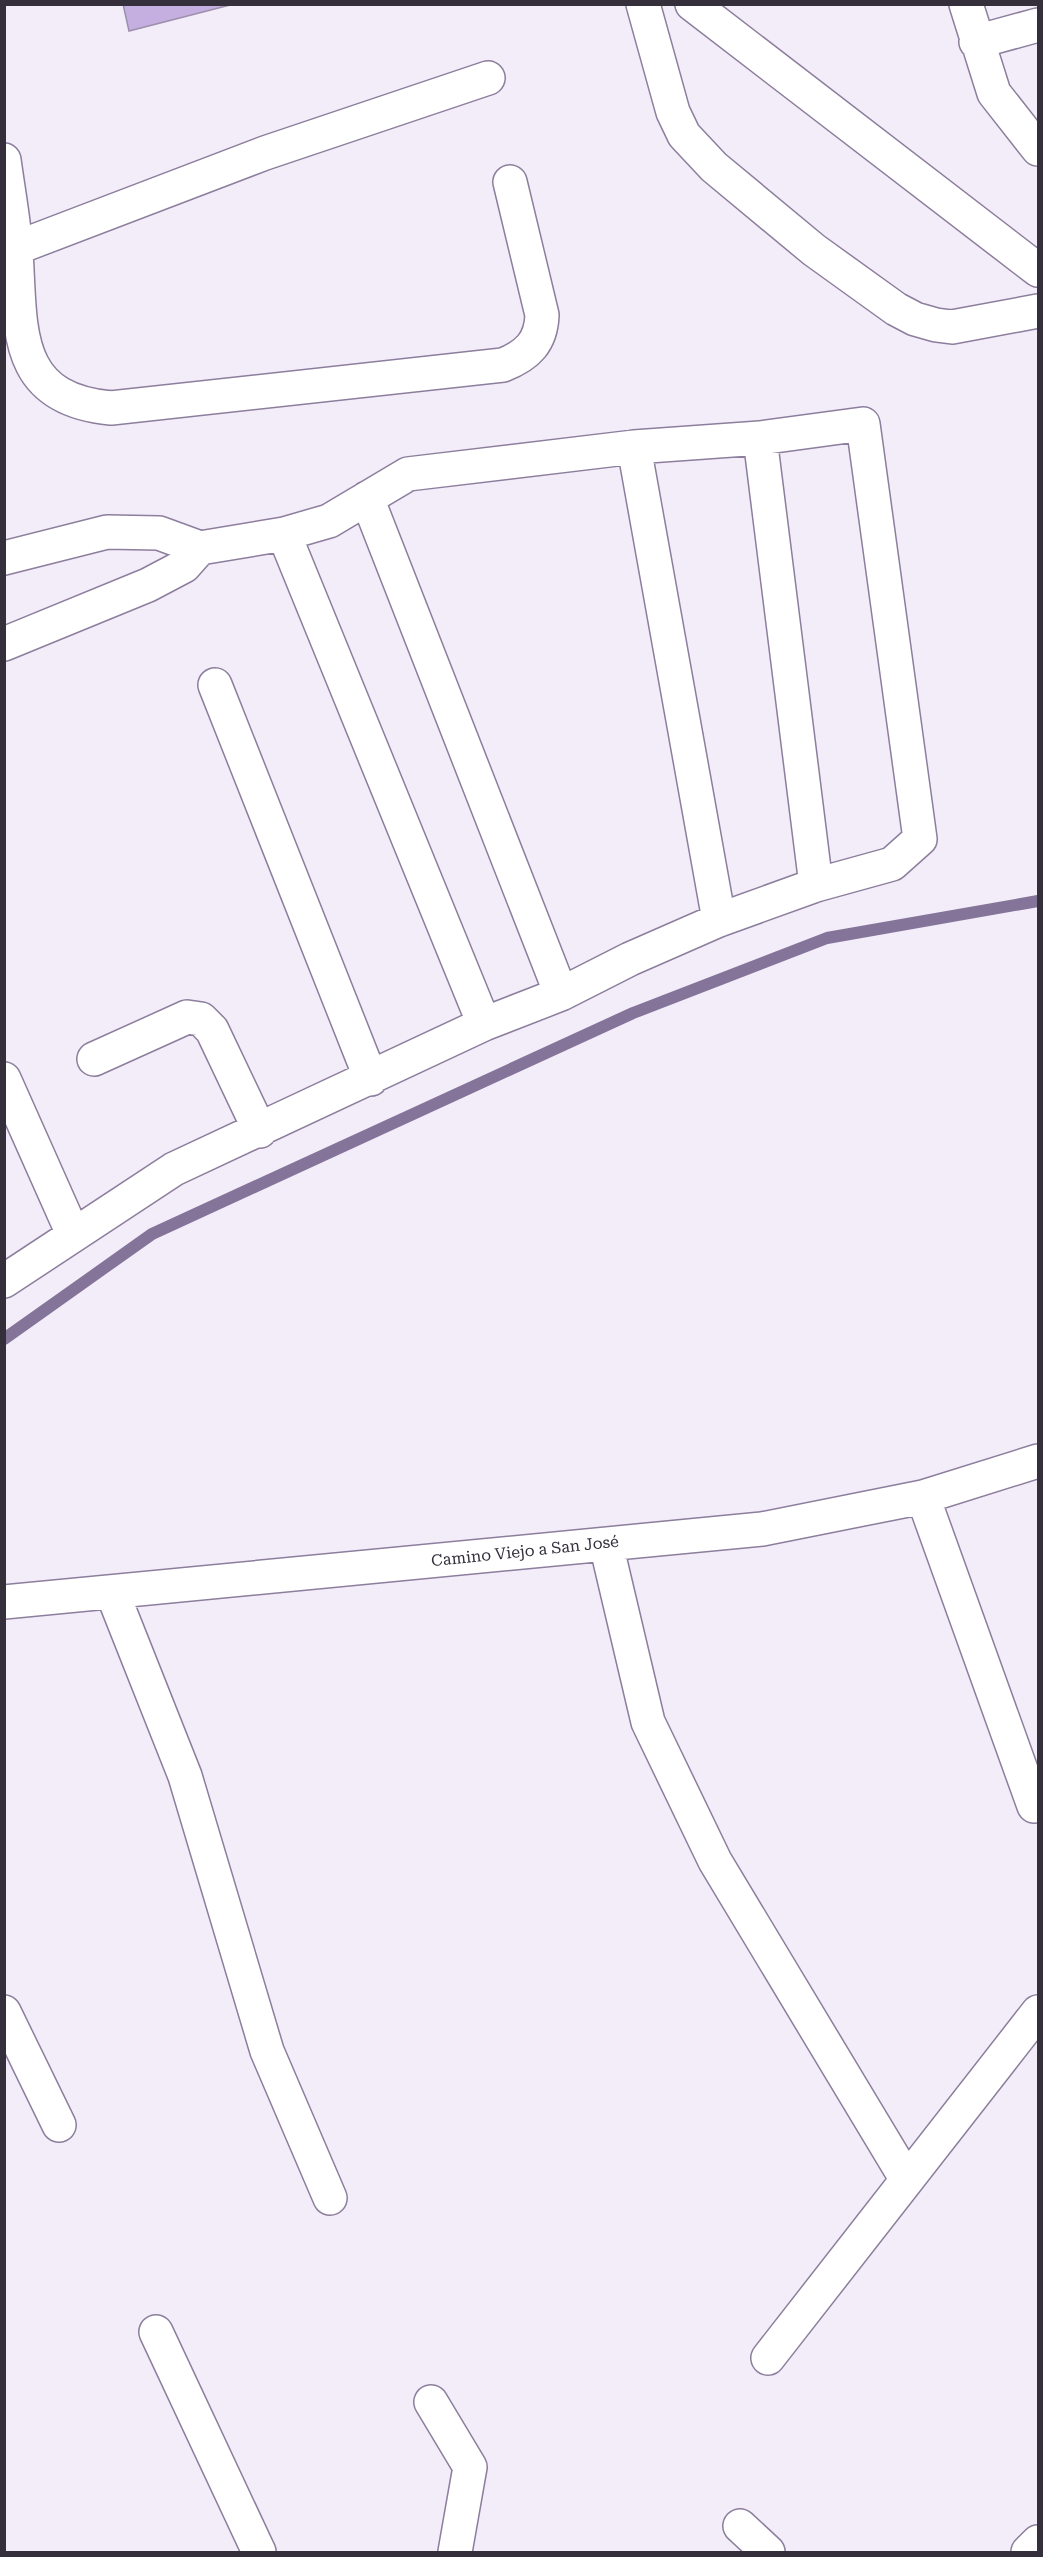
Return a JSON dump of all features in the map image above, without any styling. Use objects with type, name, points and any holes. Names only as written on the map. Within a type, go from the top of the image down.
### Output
[{"type":"street","points":[[643,4],[674,112],[684,135],[714,167],[814,250],[896,309],[925,322],[952,327],[1038,311]]},
{"type":"street","points":[[692,4],[1038,270]]},
{"type":"street","points":[[966,4],[976,42],[994,93],[1038,149]]},
{"type":"street","points":[[976,42],[1038,25]]},
{"type":"street","points":[[16,248],[265,153],[488,78]]},
{"type":"street","points":[[4,160],[16,248],[12,335],[44,384],[69,401],[84,406],[111,408],[503,365],[522,357],[542,332],[542,315],[510,182]]},
{"type":"street","points":[[4,558],[107,532],[159,533],[200,548],[284,534],[329,520],[408,474],[634,447],[760,438],[863,424],[920,839],[891,864],[816,885],[719,920],[630,959],[561,994],[484,1024],[260,1131],[174,1169],[4,1281]]},
{"type":"street","points":[[760,438],[816,885]]},
{"type":"street","points":[[634,447],[719,920]]},
{"type":"street","points":[[367,498],[561,994]]},
{"type":"street","points":[[284,534],[484,1024]]},
{"type":"street","points":[[4,644],[148,585],[184,566],[200,548]]},
{"type":"street","points":[[215,685],[371,1079]]},
{"type":"street","points":[[94,1059],[187,1017],[201,1019],[212,1030],[260,1131]]},
{"type":"street","points":[[4,1079],[73,1234]]},
{"type":"street","name":"Camino Viejo a San José","points":[[4,1602],[762,1529],[923,1497],[1038,1461]]},
{"type":"street","points":[[923,1497],[1034,1806]]},
{"type":"street","points":[[606,1544],[648,1722],[715,1861],[907,2180]]},
{"type":"street","points":[[112,1592],[185,1776],[267,2051],[330,2198]]},
{"type":"street","points":[[4,2012],[59,2125]]},
{"type":"street","points":[[768,2358],[1038,2012]]},
{"type":"street","points":[[156,2332],[259,2553]]},
{"type":"street","points":[[431,2402],[470,2468],[455,2553]]},
{"type":"street","points":[[740,2526],[768,2553]]},
{"type":"street","points":[[1028,2553],[1038,2542]]},
{"type":"building","points":[[123,4],[234,4],[129,31]]},
{"type":"waterway","points":[[4,1339],[152,1234],[633,1013],[827,938],[1038,901]]}]
